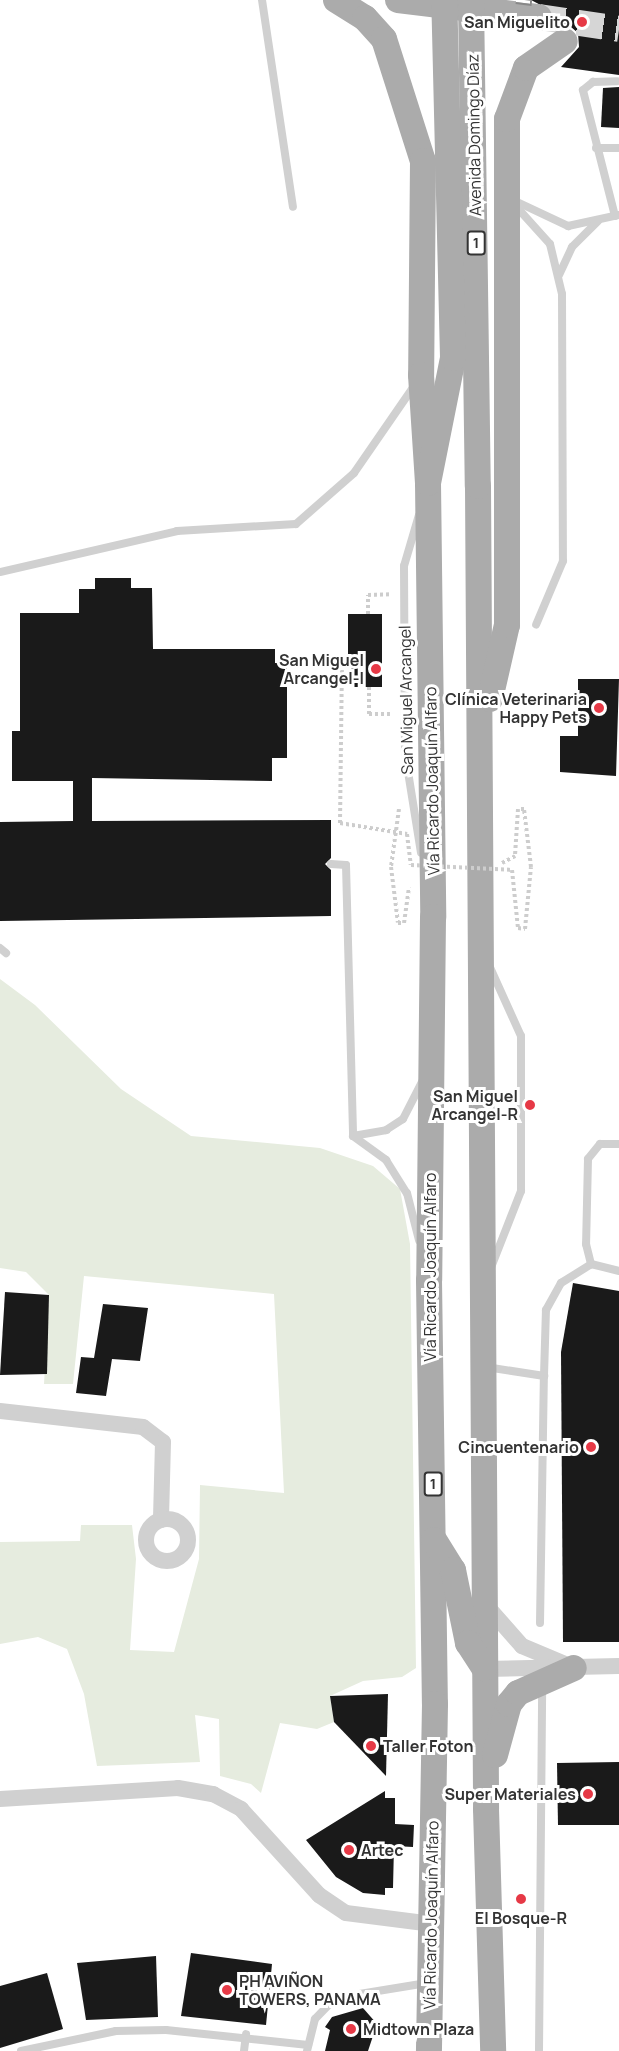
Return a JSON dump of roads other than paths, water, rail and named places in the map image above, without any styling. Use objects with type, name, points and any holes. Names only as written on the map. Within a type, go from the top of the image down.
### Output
[{"type":"main road","points":[[336,0],[365,18],[384,39],[423,161],[421,375],[428,483]]},
{"type":"main road","points":[[398,0],[538,17]]},
{"type":"main road","name":"Avenida Domingo Díaz","points":[[428,483],[453,358],[444,0]]},
{"type":"main road","name":"Avenida Domingo Díaz","points":[[471,0],[481,728]]},
{"type":"main road","points":[[481,728],[507,625],[506,138],[509,106],[520,77],[541,54],[564,41]]},
{"type":"main road","points":[[423,161],[438,124],[451,114],[484,113],[506,138]]},
{"type":"main road","name":"Vía Ricardo Joaquín Alfaro","points":[[427,2050],[432,1924],[434,1539],[429,1280],[433,917],[428,483]]},
{"type":"main road","name":"1","points":[[481,728],[484,955],[484,1604],[486,1809],[493,2051]]},
{"type":"main road","points":[[434,1539],[453,1570],[472,1655],[485,1669]]},
{"type":"main road","points":[[486,1809],[509,1704],[542,1680],[574,1668]]},
{"type":"street","points":[[0,1411],[143,1427],[162,1442],[162,1520]]},
{"type":"street","points":[[484,1604],[522,1647],[574,1668]]},
{"type":"street","points":[[485,1669],[619,1666]]},
{"type":"street","points":[[0,1799],[178,1788],[213,1794],[241,1809],[319,1895],[346,1913],[432,1924]]},
{"type":"lane","points":[[262,0],[293,207]]},
{"type":"lane","points":[[507,196],[554,222],[598,221],[617,215],[596,148],[583,90],[593,82],[617,81]]},
{"type":"lane","points":[[596,148],[619,148]]},
{"type":"lane","points":[[507,196],[550,244],[558,275],[565,350],[563,561],[536,625]]},
{"type":"lane","points":[[558,275],[572,247],[598,221]]},
{"type":"lane","points":[[0,572],[177,531],[296,524],[354,473],[421,375]]},
{"type":"lane","name":"San Miguel Arcangel","points":[[428,483],[407,549],[404,594],[405,714],[406,769],[433,917]]},
{"type":"lane","points":[[331,864],[346,865],[353,1136]]},
{"type":"lane","points":[[484,955],[521,1036],[521,1191],[484,1284]]},
{"type":"lane","points":[[353,1136],[386,1130],[403,1119],[430,1067]]},
{"type":"lane","points":[[353,1136],[386,1160],[407,1193],[429,1280]]},
{"type":"lane","points":[[591,1264],[586,1244],[588,1159],[600,1144],[619,1144]]},
{"type":"lane","points":[[540,1623],[546,1310],[561,1283],[591,1264],[619,1271]]},
{"type":"lane","points":[[483,1367],[544,1377]]},
{"type":"lane","points":[[539,2051],[542,1680]]},
{"type":"lane","points":[[21,2051],[116,2031],[246,2034],[308,2048],[315,2019],[335,1998],[430,1982]]},
{"type":"lane","points":[[244,2051],[246,2034]]},
{"type":"tunnel","points":[[539,17],[619,29]]},
{"type":"railway","points":[[516,0],[532,2]]},
{"type":"place","name":"San Miguelito","points":[[582,22]]},
{"type":"place","name":"San Miguel Arcangel-I","points":[[376,669]]},
{"type":"place","name":"Clínica Veterinaria Happy Pets","points":[[599,708]]},
{"type":"place","name":"San Miguel Arcangel-R","points":[[530,1105]]},
{"type":"place","name":"Cincuentenario","points":[[591,1447]]},
{"type":"place","name":"Taller Foton","points":[[371,1746]]},
{"type":"place","name":"Super Materiales","points":[[588,1794]]},
{"type":"place","name":"Artec","points":[[349,1850]]},
{"type":"place","name":"El Bosque-R","points":[[521,1899]]},
{"type":"place","name":"PH AVIÑON TOWERS, PANAMA","points":[[227,1990]]},
{"type":"place","name":"Midtown Plaza","points":[[351,2029]]}]
